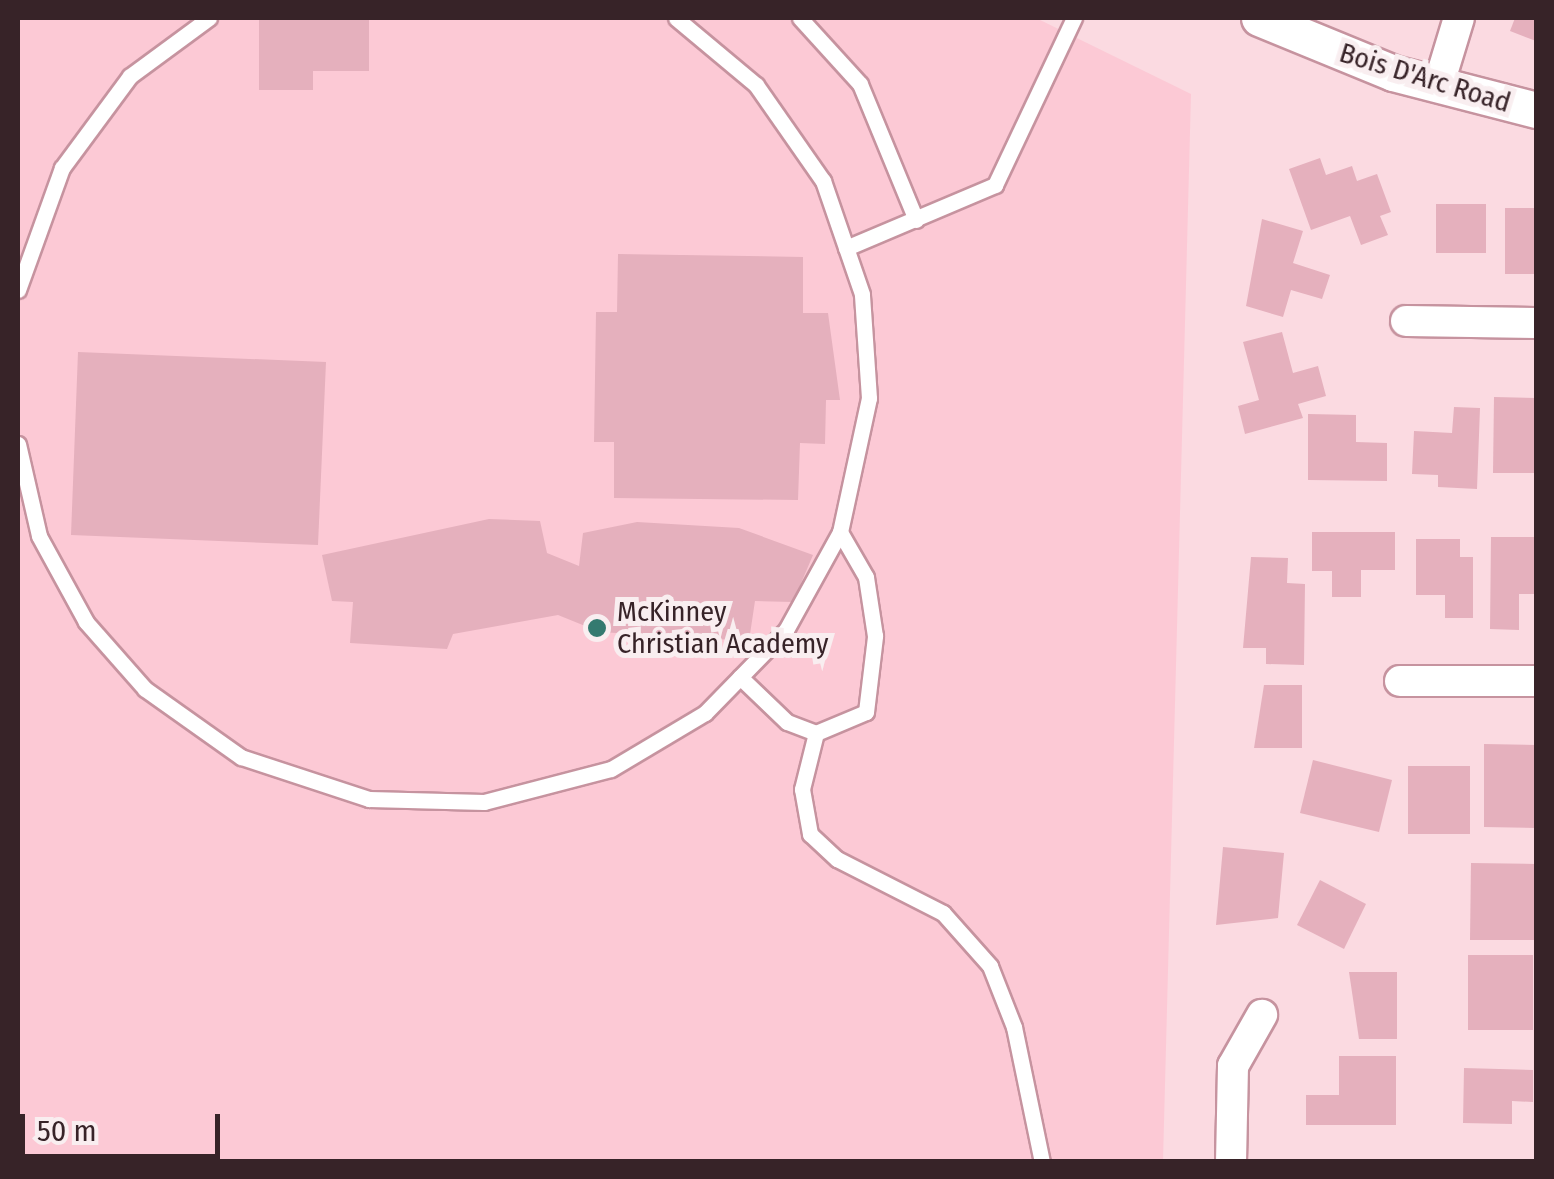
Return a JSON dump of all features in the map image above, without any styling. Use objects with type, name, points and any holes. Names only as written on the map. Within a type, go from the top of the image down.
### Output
[{"type":"street","name":"Bois D'Arc Road","points":[[1259,18],[1438,88],[1536,110]]},
{"type":"street","points":[[1438,88],[1459,18]]},
{"type":"street","points":[[1406,320],[1536,323]]},
{"type":"street","points":[[1400,681],[1536,680]]},
{"type":"street","points":[[1231,1162],[1233,1066],[1262,1016]]},
{"type":"lane","points":[[18,290],[62,168],[130,76],[209,18]]},
{"type":"lane","points":[[18,444],[39,536],[86,622],[145,689],[241,757],[369,799],[484,802],[611,769],[705,713],[786,630],[840,532],[870,398],[862,294],[823,181],[756,85],[676,18]]},
{"type":"lane","points":[[800,18],[860,84],[916,220]]},
{"type":"lane","points":[[846,248],[995,186],[1074,18]]},
{"type":"lane","points":[[740,677],[787,722],[816,733],[866,712],[875,682],[866,578],[840,532]]},
{"type":"lane","points":[[816,733],[802,788],[810,834],[837,859],[943,912],[990,966],[1014,1026],[1042,1162]]},
{"type":"shaded area","name":"McKinney Christian Academy","points":[[18,18],[1036,18],[1191,94],[1163,1161],[18,1161]]},
{"type":"building","points":[[259,18],[369,18],[369,71],[313,71],[313,90],[259,90]]},
{"type":"building","points":[[1515,18],[1536,18],[1536,41],[1510,31]]},
{"type":"building","points":[[1320,158],[1326,175],[1352,166],[1357,181],[1377,174],[1391,212],[1380,216],[1388,235],[1361,245],[1350,216],[1311,230],[1289,169]]},
{"type":"building","points":[[1436,204],[1486,204],[1486,253],[1436,253]]},
{"type":"building","points":[[1505,208],[1536,208],[1536,274],[1505,274]]},
{"type":"building","points":[[1262,219],[1303,231],[1293,263],[1330,275],[1322,299],[1291,290],[1283,317],[1246,306]]},
{"type":"building","points":[[618,254],[803,257],[803,313],[828,313],[840,400],[826,400],[825,444],[800,443],[798,500],[614,498],[614,442],[594,442],[596,312],[617,312]]},
{"type":"building","points":[[1282,332],[1293,373],[1318,366],[1326,396],[1298,404],[1303,418],[1245,434],[1238,406],[1259,400],[1243,342]]},
{"type":"building","points":[[78,352],[326,362],[318,545],[71,535]]},
{"type":"building","points":[[1494,397],[1536,398],[1536,473],[1493,473]]},
{"type":"building","points":[[1454,407],[1480,408],[1477,489],[1438,487],[1438,475],[1412,474],[1414,431],[1452,433]]},
{"type":"building","points":[[1308,414],[1356,415],[1356,442],[1387,443],[1387,481],[1308,480]]},
{"type":"building","points":[[489,519],[540,521],[547,553],[579,566],[583,533],[637,522],[739,528],[813,555],[793,602],[755,601],[749,641],[600,632],[558,615],[453,634],[447,649],[350,643],[353,602],[332,601],[322,555]]},
{"type":"building","points":[[1312,532],[1395,532],[1395,570],[1361,570],[1361,597],[1332,597],[1332,571],[1312,571]]},
{"type":"building","points":[[1491,537],[1536,537],[1536,594],[1519,594],[1519,630],[1490,629]]},
{"type":"building","points":[[1416,539],[1460,539],[1460,557],[1473,557],[1473,618],[1445,618],[1445,595],[1416,595]]},
{"type":"building","points":[[1251,557],[1288,558],[1287,583],[1305,584],[1304,665],[1266,664],[1266,648],[1243,648]]},
{"type":"building","points":[[1264,685],[1302,685],[1302,748],[1254,748]]},
{"type":"building","points":[[1484,744],[1536,745],[1536,828],[1484,827]]},
{"type":"building","points":[[1313,760],[1392,780],[1379,832],[1300,813]]},
{"type":"building","points":[[1408,766],[1470,766],[1470,834],[1408,834]]},
{"type":"building","points":[[1223,847],[1284,853],[1278,918],[1216,925]]},
{"type":"building","points":[[1471,863],[1536,864],[1536,940],[1470,940]]},
{"type":"building","points":[[1320,880],[1366,904],[1344,949],[1297,925]]},
{"type":"building","points":[[1468,955],[1533,955],[1533,1030],[1468,1030]]},
{"type":"building","points":[[1349,972],[1397,972],[1397,1039],[1359,1039]]},
{"type":"building","points":[[1339,1056],[1396,1056],[1396,1125],[1306,1125],[1306,1095],[1339,1095]]},
{"type":"building","points":[[1464,1068],[1533,1070],[1533,1102],[1512,1101],[1512,1124],[1463,1123]]},
{"type":"place","name":"McKinney Christian Academy","points":[[597,628]]}]
